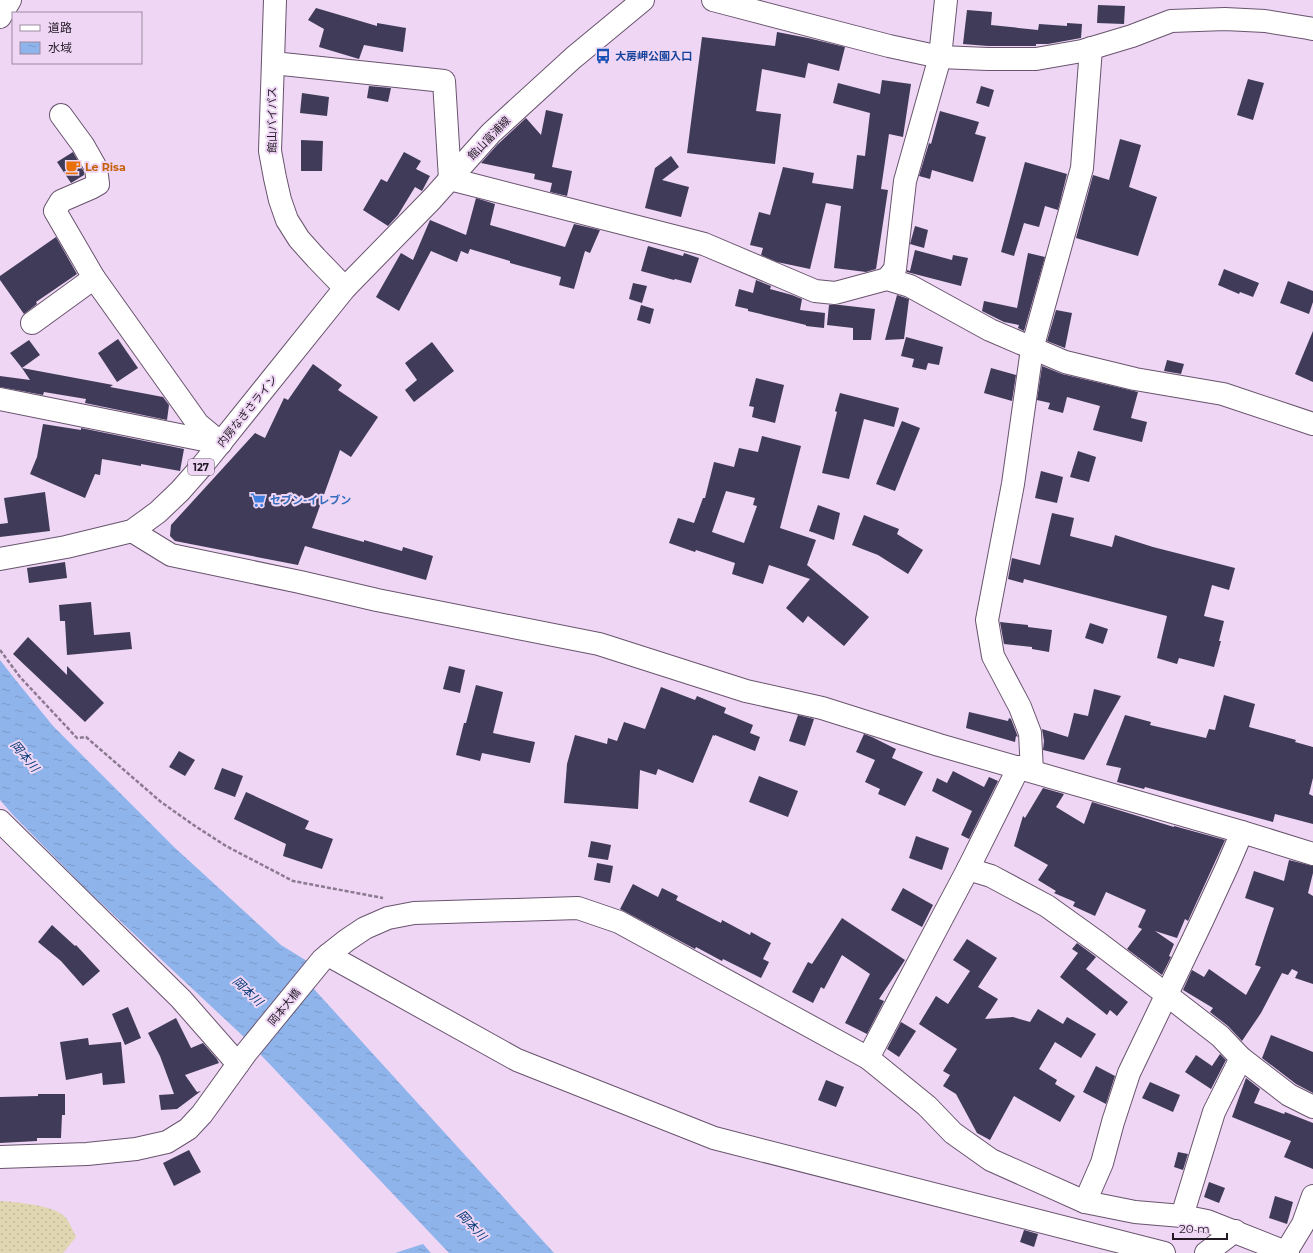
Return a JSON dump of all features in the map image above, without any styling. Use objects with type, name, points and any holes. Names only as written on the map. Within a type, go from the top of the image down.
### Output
[{"type":"main road","points":[[0,17],[10,0]]},
{"type":"main road","name":"館山バイパス","points":[[275,0],[270,151],[280,200],[287,220],[299,239],[345,288]]},
{"type":"main road","name":"館山富浦線","points":[[345,288],[432,199],[491,133],[573,58],[644,0]]},
{"type":"main road","points":[[713,0],[889,46],[940,57],[1036,59],[1082,51],[1132,36],[1171,21],[1225,19],[1257,21],[1313,29]]},
{"type":"main road","points":[[887,279],[895,269],[905,180],[940,57],[946,0]]},
{"type":"main road","points":[[868,1058],[968,869],[1026,769],[1030,733],[1020,707],[993,656],[987,620],[1013,484],[1032,349],[1082,168],[1091,48]]},
{"type":"main road","points":[[273,63],[444,81],[450,179],[704,244],[815,291],[835,293],[887,279],[910,286],[990,330],[1065,362],[1135,380],[1223,394],[1313,424]]},
{"type":"main road","points":[[61,115],[83,145],[96,168],[98,184],[61,201],[55,211],[94,278],[198,424],[221,443]]},
{"type":"main road","points":[[32,323],[94,278]]},
{"type":"main road","name":"内房なぎさライン","points":[[0,559],[132,531],[158,512],[180,491],[221,443],[345,288]]},
{"type":"main road","points":[[0,399],[221,443]]},
{"type":"main road","points":[[132,531],[171,555],[377,600],[599,644],[746,691],[822,708],[939,745],[1026,769],[1313,854]]},
{"type":"main road","points":[[0,821],[242,1059]]},
{"type":"main road","points":[[1085,1202],[1102,1163],[1113,1122],[1129,1073],[1221,881],[1242,832]]},
{"type":"main road","points":[[968,869],[992,876],[1047,906],[1167,994],[1220,1036],[1241,1058],[1288,1095],[1313,1107]]},
{"type":"main road","name":"岡本大橋","points":[[0,1157],[87,1154],[136,1149],[167,1142],[188,1129],[202,1114],[242,1059],[325,958],[365,928],[388,918],[414,913],[578,908],[619,922],[868,1058],[927,1106],[953,1133],[991,1160],[1085,1202],[1135,1212],[1182,1216],[1207,1222],[1287,1253]]},
{"type":"main road","points":[[325,958],[517,1060],[714,1138],[1164,1253]]},
{"type":"main road","points":[[1182,1216],[1214,1112],[1241,1058]]},
{"type":"main road","points":[[1287,1253],[1303,1224],[1313,1196]]},
{"type":"main road","points":[[1206,1253],[1235,1232]]},
{"type":"path","points":[[0,650],[20,677],[77,738],[86,737],[161,802],[220,842],[293,881],[390,899]]},
{"type":"sand","points":[[0,1201],[35,1205],[54,1210],[66,1218],[76,1237],[63,1253],[0,1253]]},
{"type":"water","name":"岡本川","points":[[0,660],[53,726],[174,847],[281,945],[307,961],[245,1038],[85,888],[0,800]]},
{"type":"water","name":"岡本川","points":[[313,988],[554,1253],[449,1253],[260,1054]]},
{"type":"water","points":[[423,1244],[431,1253],[395,1253]]},
{"type":"building","points":[[1098,5],[1125,6],[1124,24],[1097,23]]},
{"type":"building","points":[[316,8],[377,26],[377,23],[406,28],[403,52],[364,45],[359,59],[319,47],[324,29],[308,20]]},
{"type":"building","points":[[967,10],[992,12],[991,25],[1038,30],[1039,24],[1067,26],[1067,23],[1082,24],[1081,38],[1048,44],[1036,44],[1036,46],[988,46],[963,44]]},
{"type":"building","points":[[777,32],[845,47],[839,71],[808,63],[805,78],[762,69],[756,111],[781,114],[775,164],[687,153],[702,37],[775,46]]},
{"type":"building","points":[[1248,79],[1264,83],[1253,120],[1237,115]]},
{"type":"building","points":[[882,80],[911,84],[903,137],[889,134],[881,189],[888,190],[876,269],[866,272],[834,268],[841,206],[826,203],[810,269],[777,262],[761,255],[763,248],[750,245],[759,212],[770,215],[783,167],[814,173],[812,183],[853,189],[857,155],[865,156],[870,113],[833,103],[838,83],[880,94]]},
{"type":"building","points":[[369,86],[391,88],[388,102],[367,98]]},
{"type":"building","points":[[981,86],[994,90],[989,107],[976,103]]},
{"type":"building","points":[[302,93],[329,97],[327,116],[300,113]]},
{"type":"building","points":[[546,110],[563,114],[552,167],[572,171],[567,196],[550,192],[552,183],[534,179],[535,174],[481,163],[497,145],[526,118],[541,135]]},
{"type":"building","points":[[940,111],[979,122],[975,134],[986,137],[973,182],[932,170],[930,179],[919,176],[929,143],[931,144]]},
{"type":"building","points":[[1120,139],[1141,145],[1129,187],[1157,197],[1138,256],[1076,238],[1093,175],[1109,180]]},
{"type":"building","points":[[301,140],[323,141],[322,171],[301,171]]},
{"type":"building","name":"Le Risa","points":[[73,152],[84,172],[84,175],[71,183],[57,162]]},
{"type":"building","points":[[404,152],[421,161],[416,169],[430,176],[422,191],[415,187],[398,215],[388,226],[363,210],[381,179],[387,182]]},
{"type":"building","points":[[671,156],[679,167],[662,180],[689,187],[681,217],[645,208],[655,168]]},
{"type":"building","points":[[1025,162],[1067,174],[1058,210],[1045,206],[1039,227],[1024,223],[1014,256],[1001,252]]},
{"type":"building","points":[[476,198],[495,204],[490,225],[565,247],[574,224],[600,230],[590,253],[585,251],[574,289],[559,285],[561,277],[510,263],[510,261],[470,249],[468,254],[461,251],[457,262],[431,251],[399,311],[376,297],[401,253],[413,260],[430,220],[466,235]]},
{"type":"building","points":[[915,226],[928,230],[924,248],[910,244]]},
{"type":"building","points":[[56,237],[77,274],[36,302],[37,304],[24,314],[0,280],[0,276]]},
{"type":"building","points":[[648,246],[683,256],[684,253],[699,258],[691,283],[641,271]]},
{"type":"building","points":[[915,250],[952,260],[953,255],[968,258],[961,286],[907,272],[907,270],[910,271]]},
{"type":"building","points":[[1028,253],[1045,257],[1024,331],[1018,328],[1019,325],[1004,322],[982,311],[984,301],[1017,308]]},
{"type":"building","points":[[1224,269],[1259,283],[1253,297],[1240,292],[1239,294],[1218,285]]},
{"type":"building","points":[[756,280],[771,286],[770,289],[802,299],[800,310],[825,313],[824,328],[806,326],[748,311],[748,309],[735,306],[739,289],[753,293]]},
{"type":"building","points":[[1288,281],[1313,291],[1313,302],[1309,314],[1280,303]]},
{"type":"building","points":[[633,283],[647,286],[642,303],[629,299]]},
{"type":"building","points":[[897,295],[909,299],[904,339],[885,340]]},
{"type":"building","points":[[641,305],[654,309],[650,324],[637,320]]},
{"type":"building","points":[[829,305],[875,309],[871,340],[853,340],[853,328],[827,325]]},
{"type":"building","points":[[1056,310],[1072,313],[1065,348],[1047,341]]},
{"type":"building","points":[[1313,331],[1313,382],[1295,374]]},
{"type":"building","points":[[906,337],[943,347],[939,365],[928,363],[926,370],[912,367],[914,359],[901,356]]},
{"type":"building","points":[[118,339],[138,368],[117,382],[98,353]]},
{"type":"building","points":[[29,340],[40,355],[22,368],[10,353]]},
{"type":"building","points":[[432,342],[454,371],[414,402],[405,390],[417,380],[405,363]]},
{"type":"building","points":[[1167,360],[1184,364],[1181,374],[1164,371]]},
{"type":"building","points":[[313,364],[342,385],[338,390],[378,417],[351,457],[340,450],[312,528],[364,542],[364,540],[402,551],[403,547],[433,556],[426,580],[305,546],[298,565],[175,541],[170,536],[171,525],[255,433],[265,438],[284,398],[288,400]]},
{"type":"building","points":[[1042,366],[1062,374],[1138,392],[1131,418],[1147,422],[1142,442],[1093,430],[1100,406],[1067,397],[1063,413],[1048,409],[1050,403],[1037,400]]},
{"type":"building","points":[[22,368],[113,385],[110,387],[163,397],[169,405],[167,420],[85,403],[86,399],[44,392],[43,395],[0,387],[0,376],[30,380]]},
{"type":"building","points":[[991,368],[1016,375],[1012,401],[984,393]]},
{"type":"building","points":[[756,378],[784,385],[775,423],[752,417],[754,407],[749,406]]},
{"type":"building","points":[[840,393],[899,408],[894,427],[864,419],[849,479],[822,473],[837,412],[835,411]]},
{"type":"building","points":[[902,421],[920,428],[895,491],[876,484]]},
{"type":"building","points":[[43,424],[81,430],[81,428],[184,449],[180,471],[102,459],[100,475],[95,474],[85,498],[30,474],[37,457]]},
{"type":"building","points":[[762,436],[801,446],[780,528],[816,540],[807,565],[869,617],[844,646],[808,616],[803,623],[786,608],[810,579],[769,565],[763,584],[732,574],[735,563],[669,543],[678,518],[694,523],[703,498],[705,498],[714,462],[734,467],[739,448],[758,452]],"holes":[[[726,491],[755,498],[753,505],[757,506],[744,543],[712,532]]]},
{"type":"building","points":[[1078,451],[1096,457],[1089,482],[1070,477]]},
{"type":"building","points":[[1041,471],[1063,477],[1057,503],[1035,498]]},
{"type":"building","points":[[45,492],[50,531],[0,537],[0,524],[8,523],[4,498]]},
{"type":"building","points":[[818,505],[840,513],[834,540],[809,531]]},
{"type":"building","points":[[1052,513],[1074,518],[1070,536],[1112,547],[1115,535],[1153,547],[1235,568],[1229,590],[1212,585],[1204,616],[1224,621],[1219,641],[1221,641],[1214,667],[1179,658],[1177,664],[1157,658],[1167,616],[1024,579],[1023,583],[1008,579],[1012,558],[1040,565]]},
{"type":"building","points":[[864,515],[899,529],[897,534],[923,550],[908,574],[878,555],[852,545]]},
{"type":"building","points":[[65,562],[67,578],[29,583],[27,568]]},
{"type":"building","points":[[91,602],[94,635],[130,632],[132,649],[67,655],[65,621],[60,621],[59,605]]},
{"type":"building","points":[[1000,622],[1028,625],[1028,627],[1052,630],[1049,652],[1032,649],[1032,647],[1004,644]]},
{"type":"building","points":[[1090,623],[1108,629],[1103,644],[1085,638]]},
{"type":"building","points":[[28,637],[67,675],[67,666],[104,703],[85,722],[13,654]]},
{"type":"building","points":[[449,666],[465,670],[460,693],[443,689]]},
{"type":"building","points":[[476,685],[503,692],[493,733],[535,742],[530,763],[482,753],[480,761],[456,755]]},
{"type":"building","points":[[661,687],[695,700],[697,696],[726,708],[724,713],[753,725],[750,733],[760,737],[755,751],[713,735],[693,783],[658,769],[656,775],[640,770],[638,809],[564,803],[567,764],[575,735],[607,744],[608,738],[617,741],[624,722],[645,729]]},
{"type":"building","points":[[1094,689],[1121,696],[1084,760],[1043,750],[1044,741],[1042,729],[1068,737],[1074,713],[1088,716]]},
{"type":"building","points":[[1224,695],[1255,704],[1249,727],[1296,740],[1295,742],[1313,747],[1313,778],[1309,794],[1313,796],[1313,824],[1275,814],[1273,822],[1145,787],[1144,789],[1117,782],[1121,768],[1106,765],[1125,715],[1151,722],[1150,725],[1206,738],[1209,729],[1215,730]]},
{"type":"building","points":[[969,712],[1008,721],[1009,718],[1011,719],[1018,737],[1016,736],[1015,742],[966,728]]},
{"type":"building","points":[[798,715],[814,719],[805,746],[789,741]]},
{"type":"building","points":[[864,734],[896,749],[892,758],[923,772],[905,806],[878,794],[880,789],[865,782],[875,760],[856,752]]},
{"type":"building","points":[[179,751],[195,760],[185,776],[169,767]]},
{"type":"building","points":[[222,768],[243,776],[235,797],[214,789]]},
{"type":"building","points":[[953,771],[984,787],[989,777],[998,781],[969,839],[961,835],[972,811],[932,791],[937,778],[947,783]]},
{"type":"building","points":[[759,776],[798,791],[788,817],[749,802]]},
{"type":"building","points":[[1043,788],[1064,794],[1056,807],[1084,824],[1092,802],[1174,827],[1225,840],[1188,921],[1185,919],[1177,938],[1155,931],[1174,944],[1169,956],[1171,957],[1162,975],[1127,949],[1142,929],[1138,927],[1146,910],[1106,892],[1095,916],[1073,906],[1075,902],[1054,893],[1056,891],[1038,880],[1048,865],[1014,846],[1023,816],[1025,818]]},
{"type":"building","points":[[246,792],[309,821],[305,829],[333,839],[322,869],[283,856],[286,844],[234,819]]},
{"type":"building","points":[[916,836],[949,848],[942,870],[909,858]]},
{"type":"building","points":[[591,841],[611,845],[608,860],[588,857]]},
{"type":"building","points":[[1289,860],[1313,866],[1313,873],[1308,893],[1313,896],[1313,984],[1295,978],[1298,972],[1292,969],[1288,975],[1282,973],[1261,1013],[1242,1041],[1228,1026],[1210,1012],[1213,1008],[1183,990],[1192,970],[1204,977],[1209,969],[1246,995],[1261,967],[1255,965],[1274,908],[1245,898],[1254,871],[1284,881]]},
{"type":"building","points":[[597,863],[613,866],[610,883],[594,880]]},
{"type":"building","points":[[633,884],[658,897],[662,888],[678,896],[676,900],[721,923],[722,920],[750,935],[751,932],[771,943],[763,959],[769,962],[761,978],[723,959],[722,961],[696,947],[695,949],[620,909]]},
{"type":"building","points":[[903,888],[933,905],[922,927],[891,910]]},
{"type":"building","points":[[842,918],[905,960],[879,999],[884,1001],[867,1034],[845,1023],[870,974],[842,955],[824,989],[821,987],[813,1003],[792,992],[808,962],[812,964]]},
{"type":"building","points":[[52,925],[75,946],[76,945],[100,971],[83,986],[61,961],[38,942]]},
{"type":"building","points":[[967,939],[997,958],[978,987],[998,999],[985,1019],[1013,1017],[1030,1022],[1038,1009],[1063,1024],[1067,1017],[1096,1034],[1081,1058],[1055,1042],[1039,1069],[1057,1080],[1055,1084],[1075,1096],[1060,1122],[1014,1096],[990,1140],[977,1133],[956,1094],[943,1086],[950,1075],[943,1071],[957,1049],[919,1024],[936,996],[948,1004],[970,971],[953,960]]},
{"type":"building","points":[[1077,943],[1096,957],[1086,969],[1128,1002],[1117,1016],[1110,1010],[1107,1015],[1060,977],[1078,953],[1072,949]]},
{"type":"building","points":[[128,1007],[141,1038],[125,1045],[112,1014]]},
{"type":"building","points":[[176,1018],[191,1048],[203,1043],[219,1063],[185,1075],[197,1092],[201,1091],[177,1109],[161,1110],[159,1095],[174,1094],[160,1056],[148,1033]]},
{"type":"building","points":[[901,1022],[916,1031],[899,1057],[887,1049]]},
{"type":"building","points":[[1271,1035],[1313,1052],[1313,1093],[1296,1084],[1262,1058]]},
{"type":"building","points":[[88,1038],[89,1045],[121,1042],[125,1083],[103,1085],[102,1073],[66,1080],[60,1042]]},
{"type":"building","points":[[1220,1054],[1226,1060],[1211,1089],[1185,1072],[1196,1055],[1212,1066]]},
{"type":"building","points":[[1096,1066],[1115,1076],[1106,1104],[1083,1092]]},
{"type":"building","points":[[1246,1078],[1260,1089],[1254,1103],[1284,1114],[1285,1112],[1313,1123],[1313,1169],[1284,1157],[1291,1141],[1232,1117]]},
{"type":"building","points":[[826,1080],[844,1087],[836,1107],[818,1100]]},
{"type":"building","points":[[1150,1082],[1180,1095],[1173,1112],[1142,1098]]},
{"type":"building","points":[[38,1094],[65,1094],[65,1115],[62,1115],[61,1138],[37,1138],[37,1141],[0,1143],[0,1097],[38,1096]]},
{"type":"building","points":[[189,1150],[201,1172],[174,1186],[163,1163]]},
{"type":"building","points":[[1178,1152],[1188,1154],[1183,1170],[1174,1167]]},
{"type":"building","points":[[1209,1182],[1225,1188],[1219,1203],[1204,1197]]},
{"type":"building","points":[[1275,1196],[1293,1202],[1287,1224],[1269,1218]]},
{"type":"building","points":[[1024,1230],[1038,1234],[1034,1247],[1020,1242]]},
{"type":"place","name":"大房岬公園入口","points":[[603,56]]},
{"type":"place","name":"Le Risa","points":[[73,167]]},
{"type":"place","name":"セブン-イレブン","points":[[258,500]]}]
